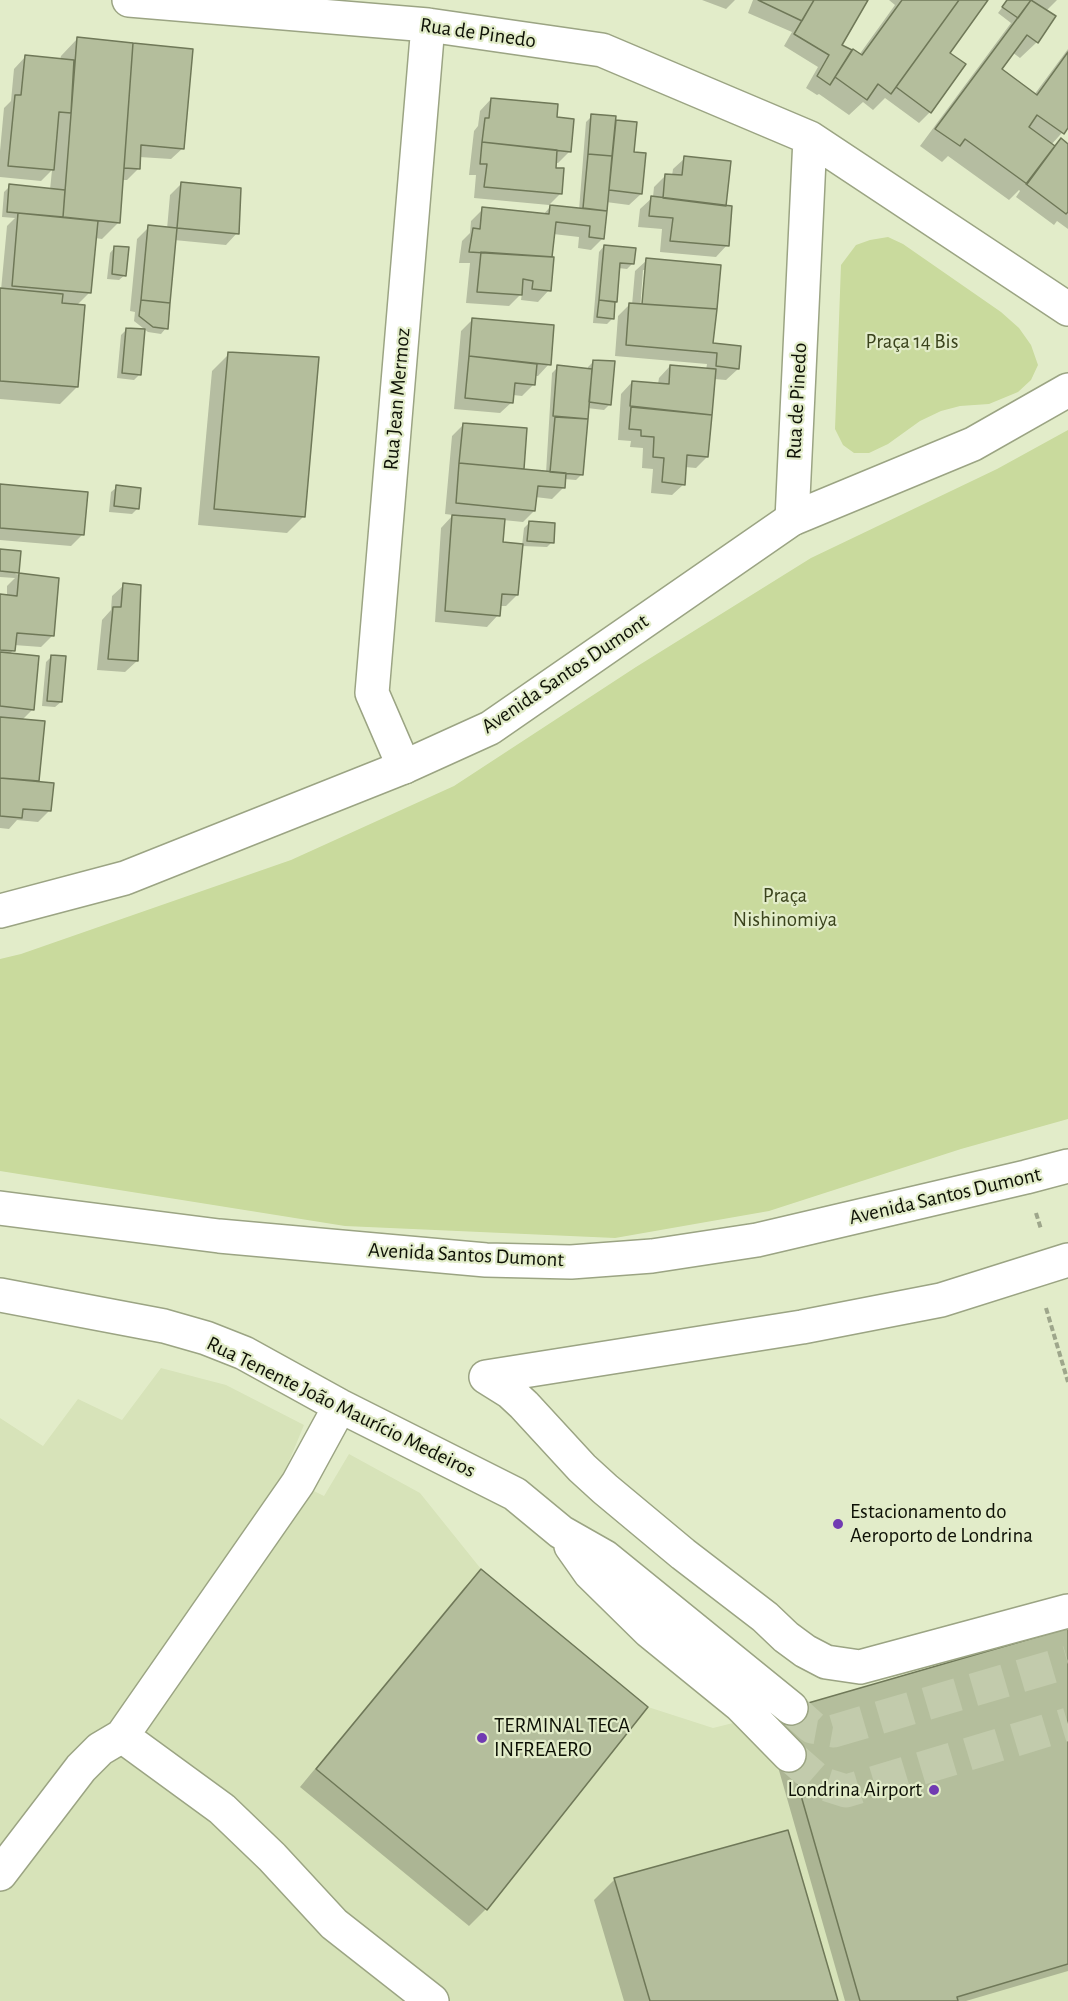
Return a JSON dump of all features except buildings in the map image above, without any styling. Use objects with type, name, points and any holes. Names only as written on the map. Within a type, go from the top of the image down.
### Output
[{"type":"street","name":"Rua de Pinedo","points":[[129,0],[428,25],[602,50],[810,138],[1068,309]]},
{"type":"street","name":"Rua Jean Mermoz","points":[[404,768],[372,693],[428,25]]},
{"type":"street","name":"Rua de Pinedo","points":[[792,519],[810,138]]},
{"type":"street","name":"Avenida Santos Dumont","points":[[0,911],[125,878],[404,768],[490,728],[792,519],[974,444],[1068,390]]},
{"type":"street","name":"Avenida Santos Dumont","points":[[0,1208],[219,1236],[486,1260],[571,1262],[652,1256],[757,1240],[1026,1178],[1068,1166]]},
{"type":"street","points":[[1068,1260],[941,1300],[802,1327],[486,1377],[510,1392],[524,1405],[582,1468],[605,1489],[683,1554],[765,1617],[786,1637],[805,1651],[826,1662],[860,1667],[1068,1611]]},
{"type":"street","name":"Rua Tenente João Maurício Medeiros","points":[[0,1295],[164,1326],[206,1338],[244,1353],[340,1407],[515,1494],[561,1532],[605,1557],[791,1708]]},
{"type":"street","points":[[0,1874],[81,1768],[100,1749],[122,1736],[298,1483],[340,1407]]},
{"type":"street","name":"Rua Tenente João Maurício Medeiros","points":[[561,1532],[590,1574],[650,1631],[740,1705],[789,1755]]},
{"type":"street","points":[[122,1736],[222,1809],[272,1857],[334,1923],[432,2001]]},
{"type":"shaded area","points":[[161,1368],[226,1385],[304,1425],[282,1478],[324,1496],[349,1454],[420,1493],[481,1569],[648,1707],[713,1728],[777,1712],[1068,1628],[1068,2001],[0,2001],[0,1418],[43,1446],[78,1399],[122,1420]]},
{"type":"green space","name":"Praça 14 Bis","points":[[888,237],[903,244],[1001,312],[1019,328],[1031,345],[1038,365],[1031,380],[1018,392],[989,404],[960,406],[941,411],[920,421],[888,444],[869,453],[854,453],[843,445],[835,429],[841,265],[856,245]]},
{"type":"green space","name":"Praça Nishinomiya","points":[[1068,430],[1068,1119],[961,1149],[769,1211],[615,1238],[345,1226],[0,1171],[0,959],[21,954],[291,860],[454,786],[636,667],[811,558],[997,469]]},
{"type":"tunnel","points":[[791,1708],[812,1727],[834,1731],[1068,1662]]},
{"type":"tunnel","points":[[789,1755],[821,1783],[846,1791],[1068,1724]]},
{"type":"place","name":"Estacionamento do Aeroporto de Londrina","points":[[838,1524]]},
{"type":"place","name":"TERMINAL TECA INFREAERO","points":[[482,1738]]},
{"type":"place","name":"Londrina Airport","points":[[934,1790]]}]
